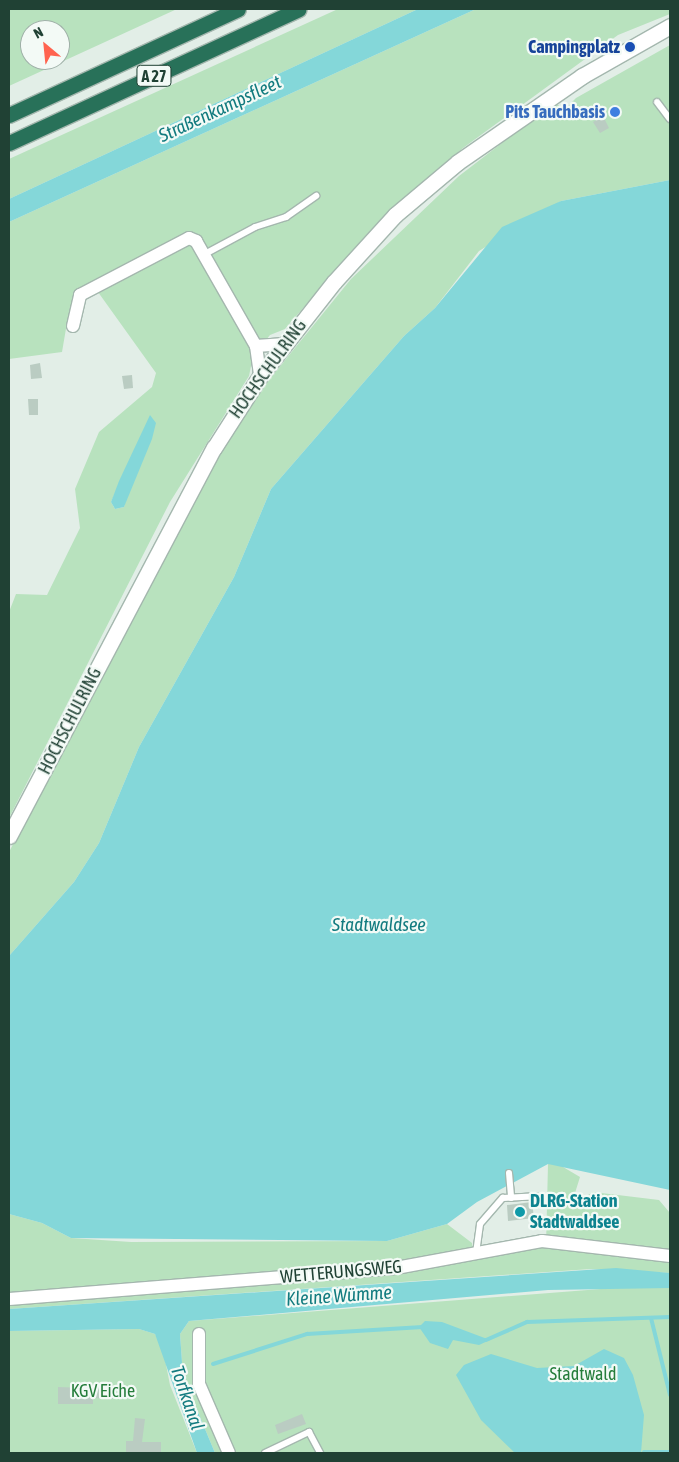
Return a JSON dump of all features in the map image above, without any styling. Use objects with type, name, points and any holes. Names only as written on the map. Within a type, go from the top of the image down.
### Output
[{"type":"highway","name":"A 27","points":[[9,114],[238,9]]},
{"type":"highway","name":"A 27","points":[[9,143],[298,9]]},
{"type":"street","name":"HOCHSCHULRING","points":[[9,836],[166,532],[260,376],[284,344],[395,216],[458,162],[582,76],[670,26]]},
{"type":"street","points":[[73,326],[80,295],[173,243],[189,238],[196,241],[256,346],[260,376]]},
{"type":"street","points":[[256,346],[284,344]]},
{"type":"street","name":"WETTERUNGSWEG","points":[[9,1299],[396,1268],[476,1256],[542,1241],[670,1256]]},
{"type":"street","points":[[199,1334],[199,1384],[229,1453]]},
{"type":"lane","points":[[657,102],[670,119]]},
{"type":"lane","points":[[203,255],[255,227],[286,218],[316,196]]},
{"type":"lane","points":[[509,1173],[511,1198]]},
{"type":"lane","points":[[476,1256],[480,1224],[503,1198],[536,1196]]},
{"type":"lane","points":[[265,1453],[309,1432],[320,1453]]},
{"type":"green space","points":[[9,9],[177,9],[70,58],[70,20],[20,20],[20,70],[44,70],[9,86]]},
{"type":"green space","points":[[338,9],[418,9],[9,199],[9,159]]},
{"type":"green space","points":[[476,9],[670,9],[670,14],[618,35],[463,148],[368,233],[285,329],[270,335],[253,356],[249,376],[170,502],[9,818],[9,612],[16,594],[47,595],[80,528],[75,489],[99,432],[152,387],[156,373],[98,292],[83,298],[78,315],[68,317],[62,352],[9,359],[9,222]],"holes":[[[141,436],[124,507],[115,509],[111,502]]]},
{"type":"green space","points":[[670,45],[670,180],[561,201],[479,251],[435,308],[404,336],[271,489],[234,577],[139,747],[99,843],[74,882],[9,956],[9,852],[201,485],[264,386],[351,279],[459,176],[554,103],[565,109],[576,98]]},
{"type":"green space","points":[[548,1164],[558,1164],[580,1177],[575,1193],[585,1197],[593,1192],[659,1200],[670,1213],[670,1273],[591,1269],[9,1309],[9,1214],[42,1223],[71,1238],[131,1242],[387,1241],[447,1224],[472,1243],[474,1260],[546,1246]]},
{"type":"green space","name":"Stadtwald","points":[[626,1287],[670,1288],[670,1453],[215,1453],[183,1376],[180,1334],[189,1321]]},
{"type":"green space","name":"KGV Eiche","points":[[139,1329],[155,1334],[163,1349],[170,1385],[197,1453],[9,1453],[9,1331]]},
{"type":"water","name":"Straßenkampsfleet","points":[[418,9],[476,9],[9,222],[9,199]]},
{"type":"water","name":"Stadtwaldsee","points":[[670,180],[670,1190],[548,1164],[477,1202],[447,1224],[387,1241],[71,1238],[42,1223],[9,1214],[9,956],[74,882],[99,843],[139,747],[234,577],[271,489],[404,336],[435,308],[502,227],[561,201]]},
{"type":"water","points":[[150,415],[156,423],[152,439],[124,507],[115,509],[111,502]]},
{"type":"water","points":[[616,1268],[670,1273],[670,1288],[548,1290],[189,1321],[180,1334],[183,1376],[215,1453],[197,1453],[155,1334],[139,1329],[9,1331],[9,1309]]},
{"type":"water","points":[[425,1321],[442,1322],[490,1340],[479,1345],[453,1340],[448,1349],[430,1343],[419,1327]]},
{"type":"water","points":[[604,1349],[624,1358],[633,1375],[644,1415],[641,1453],[515,1453],[481,1420],[456,1375],[464,1365],[491,1354],[537,1368],[574,1366]]},
{"type":"building","points":[[603,116],[609,128],[600,133],[593,122]]},
{"type":"building","points":[[40,363],[42,378],[31,379],[30,365]]},
{"type":"building","points":[[132,375],[133,388],[124,389],[122,376]]},
{"type":"building","points":[[28,399],[38,399],[38,415],[29,415]]},
{"type":"building","name":"DLRG-Station Stadtwaldsee","points":[[532,1202],[534,1218],[508,1221],[507,1205]]},
{"type":"building","points":[[58,1387],[113,1389],[113,1399],[93,1398],[93,1404],[58,1404]]},
{"type":"building","points":[[302,1414],[306,1424],[278,1434],[275,1425]]},
{"type":"building","points":[[135,1418],[145,1419],[142,1442],[161,1442],[161,1452],[126,1453],[126,1441],[133,1441]]},
{"type":"waterway","points":[[486,1340],[527,1322],[670,1317]]},
{"type":"waterway","points":[[651,1318],[670,1395]]},
{"type":"waterway","points":[[213,1364],[307,1334],[423,1327]]},
{"type":"waterway","points":[[644,1452],[670,1452]]},
{"type":"place","name":"Campingplatz","points":[[630,47]]},
{"type":"place","name":"Pits Tauchbasis","points":[[615,112]]},
{"type":"place","name":"DLRG-Station Stadtwaldsee","points":[[520,1212]]},
{"type":"water label","name":"Kleine Wümme","points":[[339,1296]]},
{"type":"water label","name":"Torfkanal","points":[[187,1398]]}]
